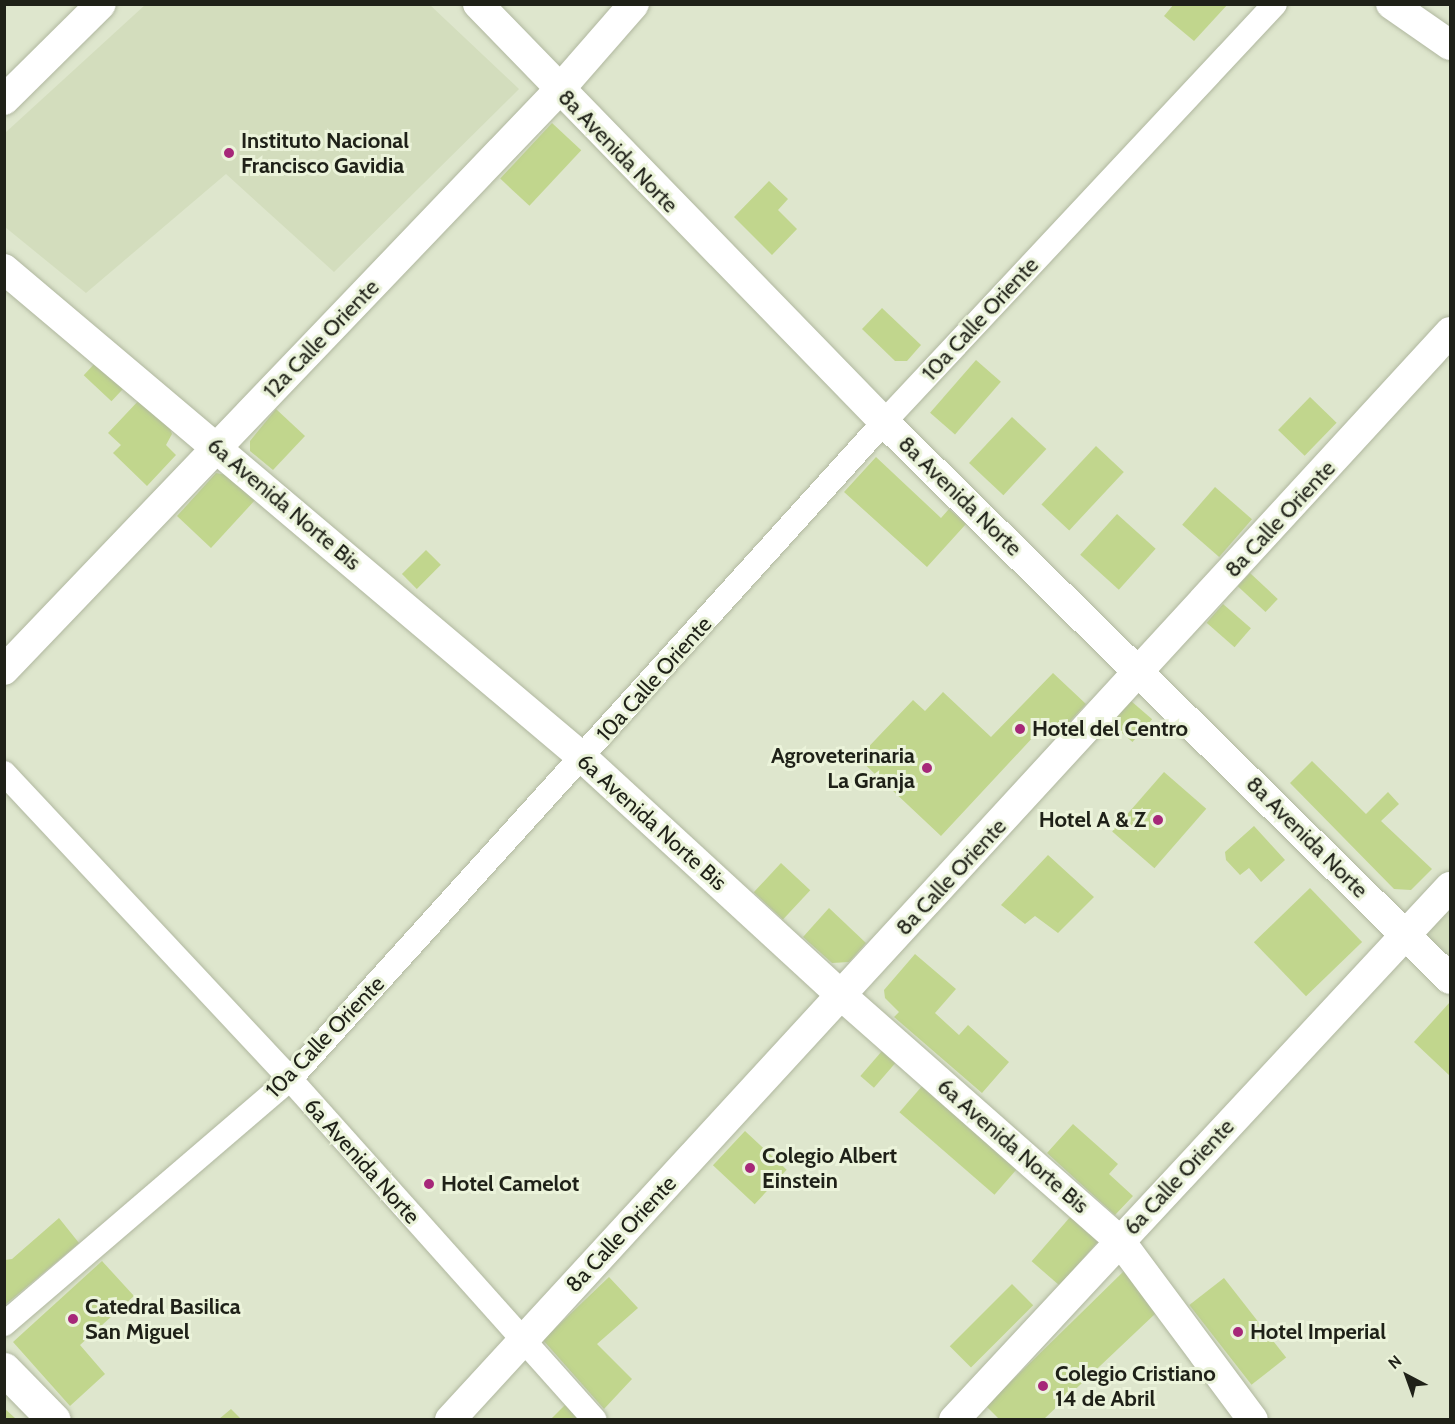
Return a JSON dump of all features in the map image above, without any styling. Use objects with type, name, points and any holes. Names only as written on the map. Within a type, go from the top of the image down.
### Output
[{"type":"main road","points":[[4,1369],[54,1419]]},
{"type":"street","points":[[4,100],[101,4]]},
{"type":"street","name":"12a Calle Oriente","points":[[4,670],[559,90],[634,4]]},
{"type":"street","name":"10a Calle Oriente","points":[[4,1324],[290,1079],[583,759],[884,422],[1275,4]]},
{"type":"street","points":[[1391,4],[1450,45]]},
{"type":"street","name":"8a Avenida Norte","points":[[493,10],[559,90],[884,422],[1140,671],[1450,980]]},
{"type":"street","name":"6a Avenida Norte Bis","points":[[4,269],[583,759],[842,996],[1120,1240],[1253,1419]]},
{"type":"street","name":"8a Calle Oriente","points":[[450,1419],[842,996],[1450,332]]},
{"type":"street","name":"6a Avenida Norte","points":[[4,773],[290,1079],[595,1419]]},
{"type":"street","name":"6a Calle Oriente","points":[[954,1419],[1450,887]]},
{"type":"shaded area","name":"Instituto Nacional Francisco Gavidia","points":[[145,5],[430,5],[519,89],[334,272],[226,174],[86,293],[5,227],[5,133]]},
{"type":"shaded area","points":[[1450,897],[1450,959],[1420,931]]},
{"type":"building","points":[[1174,4],[1228,4],[1194,41],[1164,16]]},
{"type":"building","points":[[552,123],[581,150],[529,206],[500,179]]},
{"type":"building","points":[[769,181],[788,199],[778,210],[797,229],[772,255],[734,217]]},
{"type":"building","points":[[882,308],[921,345],[907,361],[895,361],[862,329]]},
{"type":"building","points":[[98,360],[126,386],[111,401],[84,375]]},
{"type":"building","points":[[976,360],[1001,382],[955,434],[930,413]]},
{"type":"building","points":[[1310,397],[1337,423],[1305,456],[1278,430]]},
{"type":"building","points":[[141,398],[168,423],[172,434],[166,445],[176,455],[147,486],[113,453],[121,445],[108,433]]},
{"type":"building","points":[[276,409],[305,436],[273,470],[250,451],[250,441]]},
{"type":"building","points":[[1012,417],[1046,449],[1003,495],[969,463]]},
{"type":"building","points":[[1096,446],[1124,472],[1069,530],[1041,505]]},
{"type":"building","points":[[876,457],[941,518],[949,509],[966,524],[927,567],[844,492]]},
{"type":"building","points":[[216,473],[227,475],[256,499],[211,548],[177,516]]},
{"type":"building","points":[[1215,487],[1252,519],[1219,557],[1182,525]]},
{"type":"building","points":[[1117,514],[1156,549],[1119,590],[1080,555]]},
{"type":"building","points":[[426,550],[441,565],[417,589],[402,574]]},
{"type":"building","points":[[1250,573],[1278,599],[1266,612],[1238,586]]},
{"type":"building","points":[[1223,604],[1251,628],[1235,647],[1207,623]]},
{"type":"building","name":"Agroveterinaria La Granja","points":[[1053,673],[1086,704],[1060,732],[1048,721],[941,836],[858,758],[913,700],[925,711],[943,692],[991,737]]},
{"type":"building","points":[[1131,701],[1152,719],[1132,742],[1111,724]]},
{"type":"building","points":[[1312,761],[1366,814],[1388,792],[1399,804],[1381,821],[1432,869],[1411,890],[1394,889],[1290,783]]},
{"type":"building","name":"Hotel A & Z","points":[[1164,772],[1206,809],[1154,868],[1112,832]]},
{"type":"building","points":[[1254,826],[1285,860],[1261,882],[1249,868],[1240,875],[1226,860],[1225,852]]},
{"type":"building","points":[[1048,855],[1094,897],[1058,933],[1035,916],[1025,924],[1001,905]]},
{"type":"building","points":[[781,863],[810,890],[783,920],[754,892]]},
{"type":"building","points":[[1310,888],[1362,942],[1306,996],[1254,942]]},
{"type":"building","points":[[829,908],[866,943],[849,962],[832,963],[803,937]]},
{"type":"building","points":[[915,954],[956,989],[935,1013],[959,1035],[968,1025],[1009,1062],[982,1093],[894,1017],[899,1012],[885,998],[884,990]]},
{"type":"building","points":[[1450,1002],[1450,1076],[1414,1042]]},
{"type":"building","points":[[882,1051],[896,1063],[874,1088],[860,1076]]},
{"type":"building","points":[[923,1085],[1018,1168],[994,1195],[899,1112]]},
{"type":"building","points":[[1073,1124],[1118,1164],[1109,1174],[1133,1196],[1115,1215],[1047,1153]]},
{"type":"building","name":"Colegio Albert Einstein","points":[[745,1131],[787,1170],[755,1204],[713,1165]]},
{"type":"building","points":[[1071,1216],[1099,1240],[1060,1286],[1032,1261]]},
{"type":"building","points":[[59,1218],[79,1243],[5,1305],[5,1260],[12,1259]]},
{"type":"building","name":"Catedral Basilica San Miguel","points":[[102,1261],[134,1296],[80,1345],[105,1374],[70,1406],[13,1342]]},
{"type":"building","points":[[1126,1269],[1156,1313],[1044,1419],[999,1419],[986,1406]]},
{"type":"building","points":[[609,1277],[638,1308],[597,1344],[632,1379],[604,1409],[543,1340]]},
{"type":"building","name":"Hotel Imperial","points":[[1224,1278],[1286,1358],[1252,1385],[1189,1305]]},
{"type":"building","points":[[1012,1284],[1033,1305],[971,1367],[950,1346]]},
{"type":"building","points":[[568,1402],[585,1419],[551,1419]]},
{"type":"building","points":[[4,1408],[16,1419],[4,1419]]},
{"type":"building","points":[[231,1409],[241,1419],[219,1419]]},
{"type":"place","name":"Instituto Nacional Francisco Gavidia","points":[[229,153]]},
{"type":"place","name":"Hotel del Centro","points":[[1020,729]]},
{"type":"place","name":"Agroveterinaria La Granja","points":[[927,768]]},
{"type":"place","name":"Hotel A & Z","points":[[1158,820]]},
{"type":"place","name":"Colegio Albert Einstein","points":[[750,1168]]},
{"type":"place","name":"Hotel Camelot","points":[[429,1184]]},
{"type":"place","name":"Catedral Basilica San Miguel","points":[[73,1319]]},
{"type":"place","name":"Hotel Imperial","points":[[1238,1332]]},
{"type":"place","name":"Colegio Cristiano 14 de Abril","points":[[1043,1386]]}]
